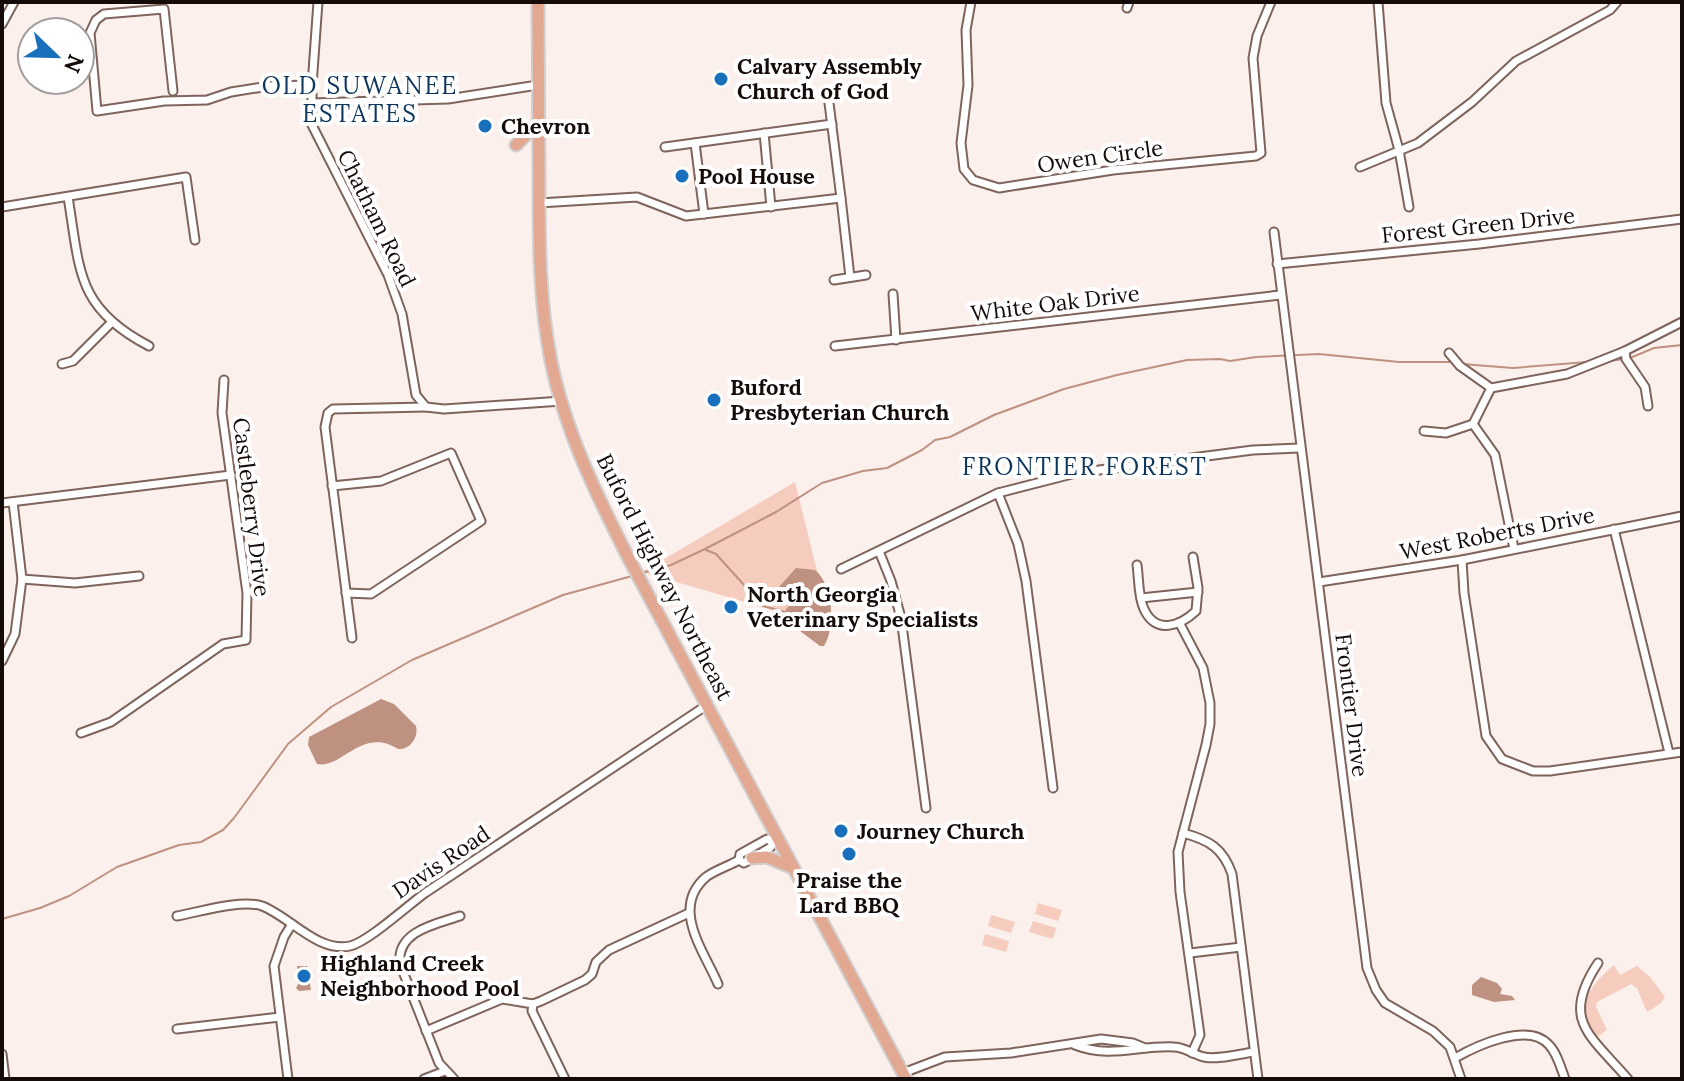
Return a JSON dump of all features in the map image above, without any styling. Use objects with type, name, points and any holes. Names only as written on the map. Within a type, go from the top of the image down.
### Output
[{"type":"main road","name":"Buford Highway Northeast","points":[[538,2],[542,304],[551,362],[562,401],[598,497],[776,840],[794,868],[904,1076]]},
{"type":"main road","points":[[516,145],[539,122]]},
{"type":"main road","points":[[752,858],[767,857],[794,868]]},
{"type":"street","points":[[2,24],[14,2]]},
{"type":"street","name":"Chatham Road","points":[[318,2],[312,125],[388,275],[402,314],[416,395],[426,407]]},
{"type":"street","name":"Owen Circle","points":[[971,2],[966,30],[968,85],[961,143],[964,169],[973,180],[999,188],[1113,170],[1256,156],[1261,153],[1253,58],[1257,36],[1271,2]]},
{"type":"street","points":[[1378,2],[1378,36],[1386,103],[1399,150],[1409,207]]},
{"type":"street","points":[[1360,167],[1418,143],[1472,102],[1516,61],[1610,10],[1617,2]]},
{"type":"street","points":[[173,91],[164,9],[104,14],[96,20],[90,33],[97,111],[164,101],[207,100],[231,92],[269,86],[312,85]]},
{"type":"street","points":[[312,103],[448,99],[538,85]]},
{"type":"street","points":[[829,103],[850,277]]},
{"type":"street","points":[[665,147],[832,124]]},
{"type":"street","points":[[764,133],[771,207]]},
{"type":"street","points":[[695,143],[704,214]]},
{"type":"street","points":[[2,207],[186,177],[195,240]]},
{"type":"street","points":[[68,197],[84,284],[94,303],[111,323],[149,346]]},
{"type":"street","points":[[539,203],[637,197],[674,214],[686,216],[841,198]]},
{"type":"street","name":"Forest Green Drive","points":[[1277,264],[1479,244],[1682,219]]},
{"type":"street","points":[[1274,232],[1277,264]]},
{"type":"street","name":"Frontier Drive","points":[[1277,264],[1367,968],[1385,1003],[1433,1031],[1450,1047],[1461,1079]]},
{"type":"street","points":[[834,280],[866,275]]},
{"type":"street","points":[[893,294],[896,340]]},
{"type":"street","name":"White Oak Drive","points":[[835,346],[1280,295]]},
{"type":"street","points":[[1449,353],[1460,366],[1491,388],[1567,374],[1625,351],[1682,322]]},
{"type":"street","points":[[62,364],[73,361],[111,323]]},
{"type":"street","points":[[1625,351],[1626,359],[1645,387],[1648,406]]},
{"type":"street","name":"Castleberry Drive","points":[[81,733],[111,722],[223,644],[246,640],[247,593],[222,413],[224,380]]},
{"type":"street","points":[[1424,431],[1446,433],[1473,424],[1491,388]]},
{"type":"street","points":[[352,638],[325,427],[328,413],[333,409],[481,408],[562,401]]},
{"type":"street","points":[[1473,424],[1495,455],[1514,549]]},
{"type":"street","points":[[841,569],[998,493],[1076,473],[1253,450],[1299,448]]},
{"type":"street","points":[[332,486],[381,481],[451,453],[481,521],[371,594],[346,593]]},
{"type":"street","points":[[2,503],[231,475]]},
{"type":"street","points":[[998,493],[1018,544],[1026,581],[1053,788]]},
{"type":"street","points":[[2,661],[15,634],[22,579],[13,502]]},
{"type":"street","name":"West Roberts Drive","points":[[1319,582],[1462,560],[1682,516]]},
{"type":"street","points":[[1614,529],[1669,753]]},
{"type":"street","points":[[879,551],[901,618],[926,808]]},
{"type":"street","points":[[1137,565],[1143,607],[1160,624],[1174,626],[1196,611],[1198,592],[1193,557]]},
{"type":"street","points":[[1462,560],[1464,593],[1486,736],[1502,759],[1533,771],[1550,771],[1682,752]]},
{"type":"street","points":[[22,579],[75,583],[139,576]]},
{"type":"street","points":[[1141,598],[1198,592]]},
{"type":"street","points":[[1180,624],[1203,668],[1210,703],[1206,745],[1178,852],[1200,1035],[1192,1053]]},
{"type":"street","name":"Davis Road","points":[[177,916],[240,904],[261,905],[326,943],[347,947],[367,939],[425,893],[707,705]]},
{"type":"street","points":[[1183,833],[1206,839],[1222,852],[1232,874],[1258,1079]]},
{"type":"street","points":[[767,839],[776,840],[771,847],[744,863],[739,860],[740,854],[767,839]]},
{"type":"street","points":[[718,984],[689,918],[689,904],[707,877],[739,860]]},
{"type":"street","points":[[426,1031],[502,999],[533,1004],[585,980],[592,974],[596,962],[609,950],[689,913]]},
{"type":"street","points":[[454,1079],[439,1063],[400,964],[399,953],[403,943],[421,930],[460,916]]},
{"type":"street","points":[[288,1079],[274,966],[292,924]]},
{"type":"street","points":[[1190,953],[1241,947]]},
{"type":"street","points":[[1598,963],[1580,995],[1580,1015],[1590,1035],[1628,1079]]},
{"type":"street","points":[[533,1004],[532,1011],[565,1079]]},
{"type":"street","points":[[177,1029],[280,1017]]},
{"type":"street","points":[[1455,1058],[1501,1037],[1534,1037],[1551,1046],[1565,1079]]},
{"type":"street","points":[[904,1076],[945,1057],[1011,1053],[1101,1039],[1133,1043],[1145,1048]]},
{"type":"street","points":[[1111,1052],[1112,1041]]},
{"type":"street","points":[[1073,1044],[1091,1051],[1111,1052],[1178,1046],[1206,1058],[1254,1052]]},
{"type":"street","points":[[2,1054],[5,1079]]},
{"type":"street","points":[[424,1079],[445,1071]]},
{"type":"shaded area","points":[[795,482],[831,627],[642,572]]},
{"type":"shaded area","points":[[796,568],[815,570],[826,585],[831,618],[824,646],[784,616],[795,600],[779,587]]},
{"type":"shaded area","points":[[381,699],[394,704],[416,726],[413,742],[398,749],[374,742],[335,761],[317,764],[308,745],[309,737]]},
{"type":"shaded area","points":[[1038,903],[1062,910],[1058,921],[1035,914]]},
{"type":"shaded area","points":[[991,915],[1015,922],[1011,933],[988,926]]},
{"type":"shaded area","points":[[1033,921],[1056,928],[1053,939],[1029,932]]},
{"type":"shaded area","points":[[985,934],[1009,941],[1006,952],[982,945]]},
{"type":"shaded area","points":[[1614,965],[1620,975],[1637,966],[1665,997],[1647,1012],[1637,988],[1631,984],[1597,1002],[1596,1007],[1607,1030],[1597,1037],[1586,1016],[1585,1006],[1591,989]]},
{"type":"shaded area","name":"Highland Creek Neighborhood Pool","points":[[297,966],[307,966],[311,990],[299,991],[296,988],[300,981]]},
{"type":"shaded area","points":[[1481,977],[1497,983],[1502,989],[1500,994],[1512,996],[1515,1000],[1494,1002],[1472,995],[1472,985]]},
{"type":"waterway","points":[[1630,358],[1654,348],[1682,345]]},
{"type":"waterway","points":[[642,573],[671,565],[705,549],[776,512],[822,483],[863,471],[887,468],[935,440],[950,437],[994,415],[1064,389],[1117,375],[1187,360],[1230,361],[1319,354],[1399,362],[1452,362]]},
{"type":"waterway","points":[[1610,361],[1623,359]]},
{"type":"waterway","points":[[1462,364],[1513,368],[1587,362]]},
{"type":"waterway","points":[[706,550],[716,554],[763,606],[785,612]]},
{"type":"waterway","points":[[2,919],[69,896],[117,867],[179,845],[201,842],[223,830],[288,744],[331,707],[412,660],[563,595],[632,576]]},
{"type":"place","name":"Calvary Assembly Church of God","points":[[721,79]]},
{"type":"place","name":"Chevron","points":[[485,126]]},
{"type":"place","name":"Pool House","points":[[682,176]]},
{"type":"place","name":"Buford Presbyterian Church","points":[[714,400]]},
{"type":"place","name":"North Georgia Veterinary Specialists","points":[[731,607]]},
{"type":"place","name":"Journey Church","points":[[841,831]]},
{"type":"place","name":"Praise the Lard BBQ","points":[[849,854]]},
{"type":"place","name":"Highland Creek Neighborhood Pool","points":[[304,976]]},
{"type":"district","name":"OLD SUWANEE ESTATES","points":[[360,99]]},
{"type":"district","name":"FRONTIER FOREST","points":[[1085,466]]}]
